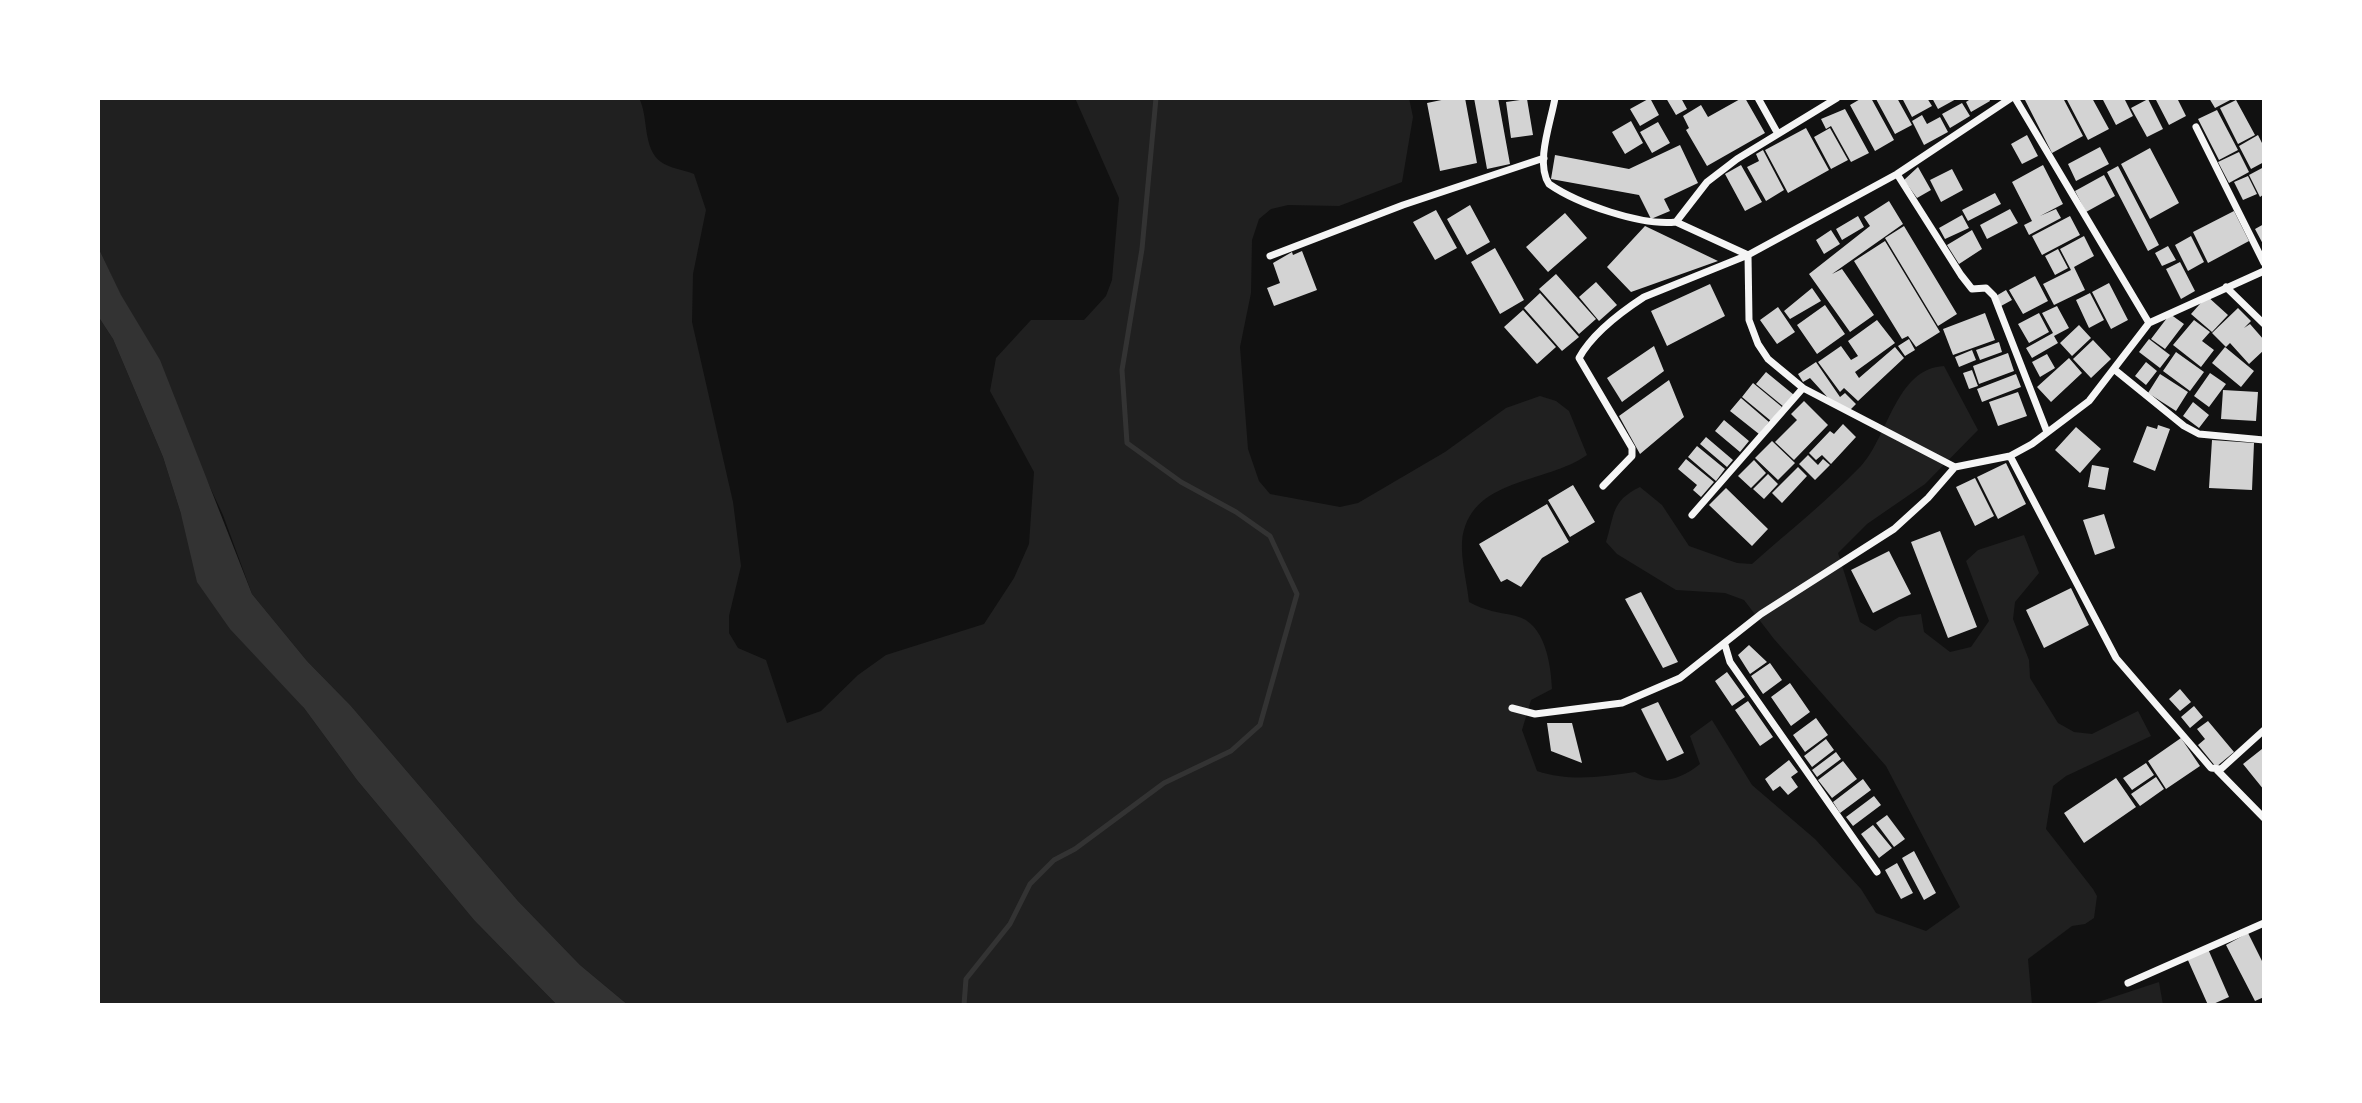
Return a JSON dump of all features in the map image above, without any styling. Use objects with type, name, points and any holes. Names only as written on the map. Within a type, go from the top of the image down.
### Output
[{"type":"street","points":[[1555,98],[1544,159],[1544,173],[1552,186],[1634,221],[1656,224],[1676,222],[1748,255]]},
{"type":"street","points":[[1758,98],[1778,134]]},
{"type":"street","points":[[1676,222],[1707,182],[1837,98]]},
{"type":"street","points":[[1602,486],[1632,456],[1632,448],[1579,359],[1585,347],[1644,297],[1748,255],[1897,174],[2013,98],[2149,323]]},
{"type":"street","points":[[2196,127],[2264,263]]},
{"type":"street","points":[[1270,256],[1403,205],[1544,159]]},
{"type":"street","points":[[1897,174],[1966,282],[1972,289],[1986,288],[1994,296],[2048,432]]},
{"type":"street","points":[[1748,255],[1749,320],[1758,344],[1768,359],[1803,388],[1955,467]]},
{"type":"street","points":[[1512,709],[1535,714],[1622,703],[1680,678],[1761,614],[1894,529],[1928,498],[1955,467],[2010,456],[2089,401],[2149,323],[2264,271]]},
{"type":"street","points":[[2226,287],[2264,324]]},
{"type":"street","points":[[2115,370],[2184,426],[2199,434],[2263,440],[2264,429]]},
{"type":"street","points":[[1692,515],[1803,388]]},
{"type":"street","points":[[2010,456],[2116,658],[2205,761],[2264,818]]},
{"type":"street","points":[[1725,645],[1730,662],[1877,872]]},
{"type":"street","points":[[2217,770],[2264,730]]},
{"type":"street","points":[[2128,983],[2264,923]]},
{"type":"shaded area","points":[[98,98],[639,98],[648,141],[655,156],[668,166],[694,174],[706,210],[693,274],[692,322],[733,502],[741,566],[729,616],[729,633],[738,648],[766,660],[787,723],[821,711],[858,675],[886,655],[984,624],[1014,578],[1029,544],[1034,472],[990,391],[996,358],[1031,320],[1084,320],[1106,296],[1112,280],[1119,198],[1075,98],[1409,98],[1413,117],[1402,182],[1339,206],[1288,205],[1271,209],[1259,219],[1252,240],[1251,293],[1240,347],[1248,449],[1259,481],[1270,494],[1340,507],[1358,503],[1445,452],[1506,408],[1540,396],[1556,401],[1569,411],[1587,455],[1551,472],[1512,485],[1478,505],[1467,521],[1462,542],[1469,602],[1526,620],[1534,627],[1545,646],[1552,689],[1531,700],[1522,730],[1537,771],[1574,777],[1635,772],[1652,779],[1677,778],[1700,764],[1690,736],[1712,720],[1752,785],[1815,839],[1861,889],[1876,913],[1926,931],[1960,907],[1886,766],[1774,639],[1744,600],[1725,593],[1676,590],[1617,554],[1606,542],[1619,503],[1640,487],[1662,505],[1689,546],[1737,563],[1752,564],[1861,466],[1904,391],[1915,378],[1928,370],[1944,366],[1978,430],[1925,484],[1867,524],[1838,553],[1860,622],[1875,631],[1899,617],[1921,614],[1924,632],[1950,652],[1971,647],[1989,621],[1966,561],[1978,550],[2024,535],[2039,573],[2015,602],[2013,619],[2029,660],[2030,678],[2058,723],[2074,732],[2092,734],[2138,711],[2151,736],[2066,776],[2053,786],[2046,829],[2097,896],[2094,918],[2085,924],[2072,926],[2028,959],[2032,1005],[628,1005],[580,965],[518,901],[351,706],[307,661],[252,594],[223,515],[98,247]]},
{"type":"shaded area","points":[[98,247],[121,295],[160,360],[252,594],[307,661],[351,706],[518,901],[580,965],[628,1005],[557,1005],[474,920],[357,780],[304,708],[230,629],[197,582],[181,514],[163,457],[113,339],[98,316]]},
{"type":"shaded area","points":[[98,316],[113,339],[163,457],[181,514],[304,708],[357,780],[474,920],[557,1005],[98,1005]]},
{"type":"shaded area","points":[[2159,982],[2163,1005],[2089,1005]]},
{"type":"building","points":[[1465,98],[1477,163],[1440,171],[1427,103]]},
{"type":"building","points":[[1474,98],[1498,98],[1510,164],[1487,169]]},
{"type":"building","points":[[1650,98],[1659,115],[1640,126],[1630,109]]},
{"type":"building","points":[[1666,98],[1681,98],[1687,109],[1676,115]]},
{"type":"building","points":[[1745,98],[1765,133],[1707,166],[1686,130],[1689,128],[1683,116],[1701,105],[1708,117]]},
{"type":"building","points":[[1862,98],[1871,98],[1894,140],[1875,151],[1850,105]]},
{"type":"building","points":[[1897,98],[1912,125],[1895,134],[1876,99]]},
{"type":"building","points":[[1902,98],[1927,98],[1932,106],[1912,117]]},
{"type":"building","points":[[1932,98],[1958,98],[1938,109]]},
{"type":"building","points":[[1972,98],[1989,98],[1990,101],[1971,112],[1966,102]]},
{"type":"building","points":[[2024,98],[2063,98],[2083,136],[2052,153]]},
{"type":"building","points":[[2066,98],[2092,98],[2109,129],[2088,140]]},
{"type":"building","points":[[2102,98],[2124,98],[2133,116],[2116,125]]},
{"type":"building","points":[[2155,98],[2177,98],[2186,116],[2169,125]]},
{"type":"building","points":[[2209,98],[2234,98],[2215,108]]},
{"type":"building","points":[[1527,99],[1533,135],[1511,138],[1506,102]]},
{"type":"building","points":[[2148,99],[2163,129],[2147,137],[2131,108]]},
{"type":"building","points":[[2236,100],[2255,135],[2238,144],[2220,108]]},
{"type":"building","points":[[1962,103],[1970,116],[1950,128],[1942,114]]},
{"type":"building","points":[[1845,109],[1869,153],[1851,162],[1831,126],[1826,129],[1821,119]]},
{"type":"building","points":[[2217,110],[2238,150],[2219,160],[2198,119]]},
{"type":"building","points":[[1922,115],[1927,124],[1940,117],[1948,132],[1924,145],[1912,121]]},
{"type":"building","points":[[1631,121],[1643,143],[1625,154],[1612,132]]},
{"type":"building","points":[[1658,122],[1670,143],[1652,153],[1640,132]]},
{"type":"building","points":[[1806,128],[1829,170],[1788,193],[1765,150]]},
{"type":"building","points":[[1830,128],[1848,160],[1831,169],[1814,137]]},
{"type":"building","points":[[2027,135],[2038,156],[2022,164],[2011,144]]},
{"type":"building","points":[[2258,135],[2264,147],[2264,162],[2251,169],[2239,146]]},
{"type":"building","points":[[1680,145],[1698,183],[1664,199],[1670,211],[1651,219],[1639,195],[1551,179],[1555,155],[1629,169]]},
{"type":"building","points":[[2100,147],[2109,164],[2076,181],[2068,164]]},
{"type":"building","points":[[2150,148],[2179,203],[2150,219],[2121,164]]},
{"type":"building","points":[[1763,150],[1784,190],[1766,201],[1747,167],[1759,161],[1756,154]]},
{"type":"building","points":[[2239,152],[2249,172],[2229,183],[2218,162]]},
{"type":"building","points":[[1741,165],[1762,202],[1745,211],[1725,174]]},
{"type":"building","points":[[2043,165],[2063,204],[2040,216],[2056,209],[2061,218],[2029,235],[2024,225],[2032,221],[2012,182]]},
{"type":"building","points":[[2118,166],[2159,245],[2148,251],[2107,172]]},
{"type":"building","points":[[1918,167],[1931,190],[1917,198],[1904,180]]},
{"type":"building","points":[[2264,167],[2264,194],[2260,197],[2249,175]]},
{"type":"building","points":[[1952,169],[1963,190],[1941,202],[1930,180]]},
{"type":"building","points":[[2104,175],[2115,196],[2086,212],[2075,191]]},
{"type":"building","points":[[2248,176],[2257,194],[2243,200],[2234,182]]},
{"type":"building","points":[[1995,193],[2001,204],[1968,221],[1962,210]]},
{"type":"building","points":[[1889,201],[1903,224],[1832,274],[1842,269],[1874,315],[1850,332],[1809,274],[1870,226],[1864,217]]},
{"type":"building","points":[[1470,205],[1490,242],[1467,255],[1447,219]]},
{"type":"building","points":[[2010,209],[2018,223],[1987,239],[1980,225]]},
{"type":"building","points":[[1436,210],[1457,248],[1435,260],[1413,222]]},
{"type":"building","points":[[2234,211],[2249,241],[2208,263],[2193,232]]},
{"type":"building","points":[[1565,213],[1587,238],[1548,272],[1526,247]]},
{"type":"building","points":[[1962,215],[1969,228],[1945,239],[1939,228]]},
{"type":"building","points":[[1858,216],[1864,227],[1842,240],[1836,229]]},
{"type":"building","points":[[2070,216],[2080,235],[2042,255],[2032,236]]},
{"type":"building","points":[[2264,224],[2264,246],[2255,229]]},
{"type":"building","points":[[1645,226],[1718,261],[1631,292],[1607,267]]},
{"type":"building","points":[[1904,226],[1957,314],[1938,326],[1885,238]]},
{"type":"building","points":[[1831,230],[1840,244],[1824,254],[1816,240]]},
{"type":"building","points":[[1972,230],[1982,249],[1959,264],[1947,245]]},
{"type":"building","points":[[2084,236],[2094,256],[2074,267],[2085,290],[2054,305],[2043,284],[2071,270],[2060,249]]},
{"type":"building","points":[[2191,236],[2204,262],[2188,271],[2175,245]]},
{"type":"building","points":[[1885,241],[1940,332],[1916,347],[1908,336],[1902,339],[1854,261]]},
{"type":"building","points":[[2168,246],[2176,260],[2162,266],[2155,253]]},
{"type":"building","points":[[1495,248],[1524,300],[1500,314],[1471,262]]},
{"type":"building","points":[[2058,249],[2068,268],[2055,275],[2045,256]]},
{"type":"building","points":[[1302,251],[1317,290],[1274,306],[1267,288],[1280,283],[1273,263],[1292,252],[1293,255]]},
{"type":"building","points":[[2180,262],[2195,291],[2181,299],[2166,269]]},
{"type":"building","points":[[1556,274],[1596,319],[1579,334],[1539,289]]},
{"type":"building","points":[[2035,276],[2048,301],[2023,314],[2009,290]]},
{"type":"building","points":[[1596,282],[1617,305],[1599,321],[1579,297]]},
{"type":"building","points":[[2109,283],[2128,320],[2111,329],[2092,292]]},
{"type":"building","points":[[1710,284],[1725,316],[1667,346],[1651,311]]},
{"type":"building","points":[[1812,288],[1821,301],[1790,319],[1784,311]]},
{"type":"building","points":[[2006,290],[2012,300],[2001,306],[1996,296]]},
{"type":"building","points":[[1540,293],[1579,337],[1562,351],[1524,308]]},
{"type":"building","points":[[2090,293],[2104,320],[2089,328],[2076,300]]},
{"type":"building","points":[[2207,296],[2228,315],[2212,332],[2191,314]]},
{"type":"building","points":[[1825,305],[1845,334],[1817,354],[1797,325]]},
{"type":"building","points":[[2057,306],[2069,328],[2054,336],[2058,343],[2032,358],[2026,348],[2053,333],[2042,313]]},
{"type":"building","points":[[1778,307],[1795,332],[1777,344],[1760,320]]},
{"type":"building","points":[[2238,308],[2251,321],[2244,328],[2250,324],[2264,340],[2264,350],[2249,364],[2230,343],[2226,347],[2212,333]]},
{"type":"building","points":[[1523,310],[1556,347],[1537,364],[1504,327]]},
{"type":"building","points":[[1985,313],[1995,340],[1953,355],[1943,329]]},
{"type":"building","points":[[2039,313],[2049,332],[2029,343],[2018,324]]},
{"type":"building","points":[[2170,314],[2184,324],[2165,349],[2151,339]]},
{"type":"building","points":[[1877,320],[1895,343],[1855,372],[1859,378],[1895,347],[1904,358],[1858,401],[1844,388],[1840,392],[1818,362],[1841,346],[1851,360],[1858,356],[1848,341]]},
{"type":"building","points":[[2194,320],[2210,332],[2202,341],[2214,350],[2201,367],[2173,345]]},
{"type":"building","points":[[2079,325],[2091,338],[2072,356],[2060,343]]},
{"type":"building","points":[[1909,339],[1915,350],[1905,356],[1898,346]]},
{"type":"building","points":[[2149,339],[2170,355],[2160,368],[2139,352]]},
{"type":"building","points":[[2093,340],[2111,359],[2091,378],[2073,359]]},
{"type":"building","points":[[1999,342],[2002,352],[1980,360],[1976,350]]},
{"type":"building","points":[[1654,346],[1664,371],[1622,402],[1607,378]]},
{"type":"building","points":[[2225,347],[2254,371],[2241,387],[2212,363]]},
{"type":"building","points":[[1972,350],[1976,360],[1959,367],[1955,357]]},
{"type":"building","points":[[2176,352],[2204,372],[2190,391],[2163,371]]},
{"type":"building","points":[[2008,353],[2014,371],[1979,384],[1973,366]]},
{"type":"building","points":[[2047,354],[2055,368],[2040,377],[2032,362]]},
{"type":"building","points":[[2069,358],[2082,373],[2051,402],[2037,387]]},
{"type":"building","points":[[1816,362],[1840,397],[1845,393],[1856,404],[1850,410],[1830,400],[1810,378],[1803,382],[1798,374]]},
{"type":"building","points":[[2146,362],[2157,371],[2146,385],[2135,376]]},
{"type":"building","points":[[1972,370],[1978,386],[1969,389],[1963,373]]},
{"type":"building","points":[[1766,372],[1794,395],[1784,407],[1756,384]]},
{"type":"building","points":[[2210,373],[2226,384],[2209,407],[2194,396]]},
{"type":"building","points":[[2016,374],[2021,387],[1982,402],[1977,389]]},
{"type":"building","points":[[2160,374],[2188,392],[2176,411],[2148,393]]},
{"type":"building","points":[[1669,380],[1684,417],[1640,454],[1619,416]]},
{"type":"building","points":[[1753,383],[1782,407],[1771,421],[1742,397]]},
{"type":"building","points":[[2223,390],[2258,392],[2256,421],[2221,419]]},
{"type":"building","points":[[2018,392],[2027,416],[1998,426],[1989,402]]},
{"type":"building","points":[[1741,398],[1769,422],[1759,434],[1730,411]]},
{"type":"building","points":[[1804,401],[1828,425],[1794,460],[1775,442],[1797,420],[1791,414]]},
{"type":"building","points":[[2193,402],[2209,415],[2199,428],[2183,416]]},
{"type":"building","points":[[1724,420],[1749,441],[1740,452],[1715,431]]},
{"type":"building","points":[[1843,424],[1856,437],[1831,464],[1822,455],[1816,460],[1809,453],[1830,431],[1834,434]]},
{"type":"building","points":[[2158,425],[2170,429],[2155,471],[2133,462],[2147,426],[2157,429]]},
{"type":"building","points":[[2076,427],[2101,449],[2080,473],[2055,450]]},
{"type":"building","points":[[1706,437],[1733,460],[1727,467],[1700,444]]},
{"type":"building","points":[[2212,440],[2254,443],[2252,490],[2209,488]]},
{"type":"building","points":[[1772,441],[1795,463],[1778,480],[1755,458]]},
{"type":"building","points":[[1697,446],[1725,469],[1716,481],[1688,457]]},
{"type":"building","points":[[1808,455],[1818,465],[1823,459],[1830,465],[1815,480],[1799,464]]},
{"type":"building","points":[[1686,459],[1714,482],[1701,497],[1693,490],[1697,485],[1678,469]]},
{"type":"building","points":[[1754,460],[1766,473],[1751,488],[1738,476]]},
{"type":"building","points":[[2006,463],[2026,504],[1998,519],[1977,477]]},
{"type":"building","points":[[2092,465],[2109,468],[2105,490],[2088,487]]},
{"type":"building","points":[[1798,467],[1807,476],[1782,503],[1772,493]]},
{"type":"building","points":[[1768,474],[1778,484],[1764,499],[1753,489]]},
{"type":"building","points":[[1975,478],[1994,516],[1975,526],[1956,487]]},
{"type":"building","points":[[1573,485],[1595,522],[1570,537],[1548,500]]},
{"type":"building","points":[[1726,488],[1768,529],[1752,546],[1709,505]]},
{"type":"building","points":[[1547,504],[1569,542],[1542,558],[1521,587],[1507,579],[1501,582],[1479,544]]},
{"type":"building","points":[[2104,514],[2115,548],[2095,555],[2083,520]]},
{"type":"building","points":[[1940,531],[1977,627],[1948,638],[1911,542]]},
{"type":"building","points":[[1889,551],[1911,594],[1873,613],[1851,570]]},
{"type":"building","points":[[2071,588],[2089,625],[2044,648],[2026,610]]},
{"type":"building","points":[[1641,592],[1678,662],[1663,668],[1625,599]]},
{"type":"building","points":[[1749,645],[1767,662],[1750,674],[1738,655]]},
{"type":"building","points":[[1770,663],[1782,680],[1763,694],[1751,676]]},
{"type":"building","points":[[1727,672],[1745,697],[1732,706],[1715,681]]},
{"type":"building","points":[[1790,683],[1810,712],[1791,726],[1771,697]]},
{"type":"building","points":[[2180,689],[2191,702],[2180,711],[2169,699]]},
{"type":"building","points":[[1748,701],[1773,737],[1760,746],[1735,710]]},
{"type":"building","points":[[1658,702],[1684,753],[1667,761],[1641,709]]},
{"type":"building","points":[[2194,706],[2203,717],[2190,728],[2181,717]]},
{"type":"building","points":[[1816,718],[1828,735],[1805,752],[1793,735]]},
{"type":"building","points":[[2208,721],[2234,752],[2216,767],[2198,745],[2205,739],[2197,729]]},
{"type":"building","points":[[1547,723],[1572,723],[1582,763],[1551,751]]},
{"type":"building","points":[[2181,738],[2200,766],[2166,789],[2148,761]]},
{"type":"building","points":[[1826,739],[1834,750],[1812,767],[1804,756]]},
{"type":"building","points":[[2262,749],[2264,752],[2264,790],[2243,764]]},
{"type":"building","points":[[1836,752],[1841,759],[1817,777],[1812,770]]},
{"type":"building","points":[[1789,760],[1798,772],[1791,777],[1798,787],[1788,795],[1780,786],[1773,791],[1765,779]]},
{"type":"building","points":[[1843,761],[1857,779],[1832,798],[1818,780]]},
{"type":"building","points":[[2146,763],[2154,775],[2132,790],[2123,778]]},
{"type":"building","points":[[2156,777],[2164,789],[2140,806],[2131,794]]},
{"type":"building","points":[[2116,778],[2136,807],[2084,843],[2064,813]]},
{"type":"building","points":[[1863,779],[1871,790],[1840,813],[1833,802]]},
{"type":"building","points":[[1874,796],[1881,805],[1853,826],[1846,817]]},
{"type":"building","points":[[1887,815],[1905,839],[1894,847],[1876,823]]},
{"type":"building","points":[[1873,825],[1892,848],[1879,858],[1861,834]]},
{"type":"building","points":[[1914,851],[1936,893],[1924,900],[1902,858]]},
{"type":"building","points":[[1897,863],[1913,893],[1901,899],[1885,870]]},
{"type":"building","points":[[2248,933],[2264,965],[2264,997],[2255,1001],[2226,945]]},
{"type":"building","points":[[2208,949],[2229,997],[2211,1005],[2208,1005],[2187,958]]},
{"type":"waterway","points":[[964,1005],[966,979],[1010,924],[1030,884],[1054,860],[1075,849],[1164,783],[1231,751],[1260,725],[1297,594],[1270,536],[1236,512],[1181,482],[1127,443],[1122,370],[1142,249],[1156,98]]}]
